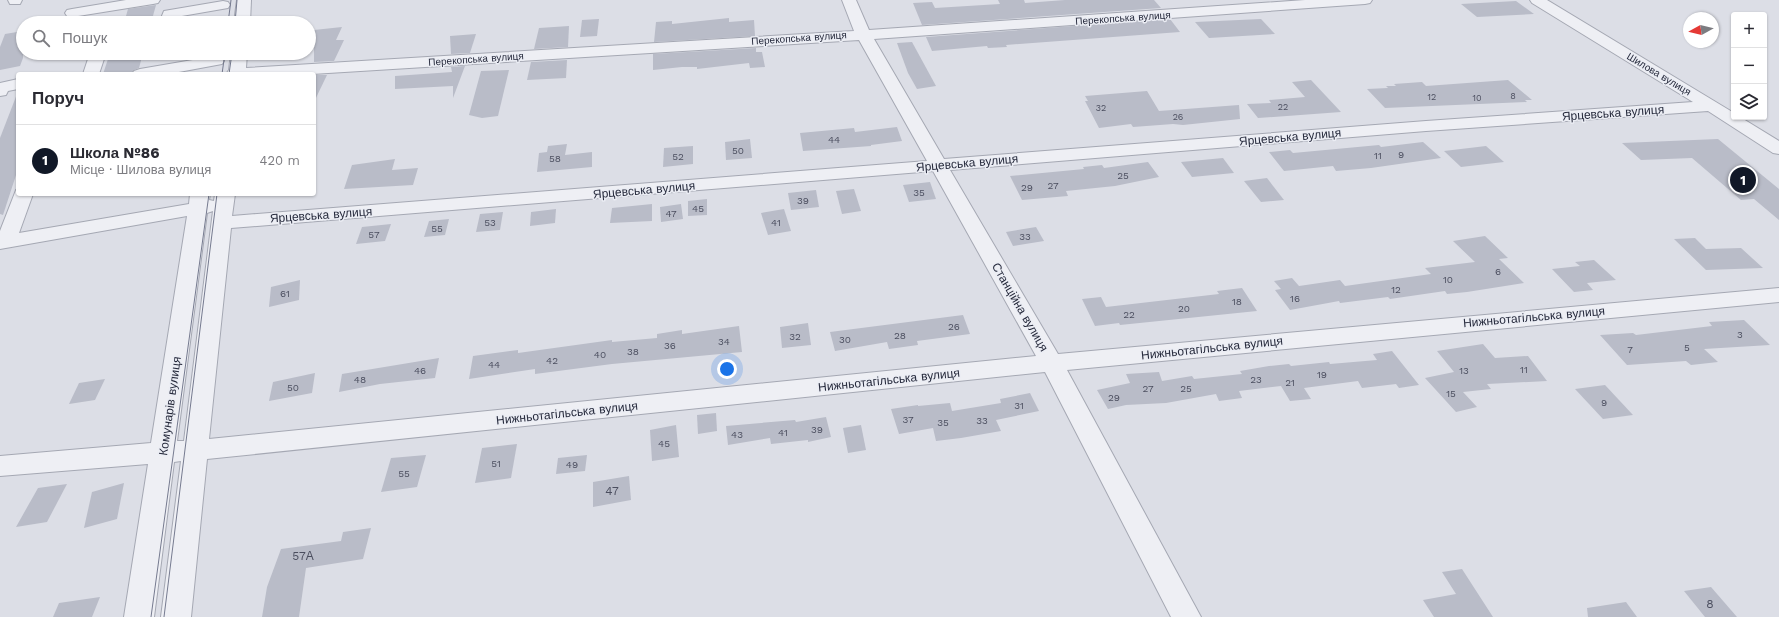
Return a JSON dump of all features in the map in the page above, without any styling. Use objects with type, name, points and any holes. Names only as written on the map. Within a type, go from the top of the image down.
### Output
[{"type":"street","points":[[72,13],[153,0]]},
{"type":"street","points":[[243,16],[244,0]]},
{"type":"street","name":"Станційна вулиця","points":[[848,0],[863,34],[1052,363],[1186,617]]},
{"type":"street","name":"Перекопська вулиця","points":[[267,72],[1009,26],[1364,0]]},
{"type":"street","name":"Шилова вулиця","points":[[1537,0],[1711,106],[1779,150]]},
{"type":"street","points":[[110,16],[113,7]]},
{"type":"street","points":[[168,16],[168,14],[223,7]]},
{"type":"street","points":[[92,72],[96,60]]},
{"type":"street","points":[[236,72],[238,60]]},
{"type":"street","points":[[155,72],[216,63]]},
{"type":"street","points":[[0,91],[2,87],[16,84]]},
{"type":"street","name":"Ярцевська вулиця","points":[[3,242],[199,201],[224,207],[938,165],[1410,127],[1711,106]]},
{"type":"street","points":[[3,242],[22,196]]},
{"type":"street","name":"Комунарів вулиця","points":[[139,617],[199,201]]},
{"type":"street","points":[[176,617],[224,207]]},
{"type":"street","name":"Нижньотагільська вулиця","points":[[0,466],[196,450],[1052,363],[1776,298]]},
{"type":"building","points":[[998,0],[1024,0],[1025,3],[1065,0],[1154,0],[1161,8],[922,25],[913,3],[932,2],[935,8],[1000,4]]},
{"type":"building","points":[[1516,1],[1534,14],[1477,17],[1461,4]]},
{"type":"building","points":[[156,5],[153,16],[126,16],[128,9]]},
{"type":"building","points":[[729,18],[729,22],[754,20],[755,36],[654,42],[656,22],[672,21],[672,24]]},
{"type":"building","points":[[599,19],[597,36],[580,37],[582,20]]},
{"type":"building","points":[[1170,19],[1180,32],[1006,45],[1007,47],[988,48],[987,46],[932,51],[926,37]]},
{"type":"building","points":[[1261,19],[1275,34],[1209,38],[1195,22]]},
{"type":"building","points":[[569,26],[568,47],[534,49],[539,28]]},
{"type":"building","points":[[342,27],[336,40],[344,40],[334,61],[314,62],[314,60],[316,60],[316,30]]},
{"type":"building","points":[[16,32],[16,60],[22,60],[20,66],[0,70],[0,47],[5,34]]},
{"type":"building","points":[[476,34],[470,53],[451,54],[450,36]]},
{"type":"building","points":[[912,42],[936,86],[917,89],[908,73],[897,43]]},
{"type":"building","points":[[756,48],[756,52],[762,52],[765,67],[750,68],[749,63],[697,69],[697,67],[682,67],[653,70],[653,54]]},
{"type":"building","points":[[108,60],[141,60],[139,68],[132,72],[104,72]]},
{"type":"building","points":[[567,60],[566,78],[527,80],[531,62]]},
{"type":"building","points":[[465,66],[453,98],[453,86],[395,89],[395,76],[452,72],[451,67]]},
{"type":"building","points":[[509,70],[498,116],[482,118],[469,115],[481,71]]},
{"type":"building","points":[[316,75],[327,75],[316,98]]},
{"type":"building","points":[[1311,80],[1341,112],[1258,118],[1247,104],[1271,103],[1269,100],[1305,97],[1292,82]]},
{"type":"building","points":[[1508,80],[1532,100],[1525,100],[1527,102],[1385,108],[1367,89],[1388,88],[1386,86],[1396,86],[1394,84],[1422,82],[1426,86]]},
{"type":"building","points":[[1147,91],[1159,111],[1239,105],[1240,119],[1183,125],[1173,124],[1133,127],[1131,124],[1099,128],[1085,101],[1088,101],[1085,96]]},
{"type":"building","points":[[16,97],[16,175],[3,215],[0,214],[0,138]]},
{"type":"building","points":[[897,127],[902,141],[871,146],[803,151],[800,133],[854,128],[855,132]]},
{"type":"building","points":[[750,139],[752,158],[726,160],[725,142]]},
{"type":"building","points":[[1718,139],[1779,189],[1779,220],[1754,199],[1741,200],[1692,158],[1641,160],[1622,143]]},
{"type":"building","points":[[1423,142],[1441,158],[1371,168],[1336,171],[1333,166],[1284,171],[1269,152],[1290,150],[1293,153],[1379,145],[1381,147]]},
{"type":"building","points":[[567,144],[565,155],[592,152],[592,167],[537,172],[539,153],[547,152],[548,146]]},
{"type":"building","points":[[693,146],[693,164],[663,167],[664,148]]},
{"type":"building","points":[[1486,146],[1504,162],[1461,167],[1444,151]]},
{"type":"building","points":[[1223,158],[1234,173],[1192,177],[1181,162]]},
{"type":"building","points":[[395,159],[392,170],[418,168],[413,185],[344,189],[352,165]]},
{"type":"building","points":[[1148,162],[1159,177],[1115,186],[1066,191],[1068,196],[1022,200],[1010,176],[1084,169],[1083,167],[1102,165],[1104,168]]},
{"type":"building","points":[[1267,178],[1284,200],[1261,202],[1244,181]]},
{"type":"building","points":[[930,182],[936,199],[909,202],[903,185]]},
{"type":"building","points":[[854,189],[861,211],[842,214],[836,191]]},
{"type":"building","points":[[816,190],[819,207],[791,210],[788,193]]},
{"type":"building","points":[[707,199],[707,215],[688,216],[688,201]]},
{"type":"building","points":[[652,204],[652,221],[610,223],[612,208]]},
{"type":"building","points":[[681,204],[683,219],[661,222],[660,207]]},
{"type":"building","points":[[556,209],[555,223],[530,226],[531,212]]},
{"type":"building","points":[[784,209],[791,231],[768,235],[761,213]]},
{"type":"building","points":[[503,212],[500,230],[476,232],[480,214]]},
{"type":"building","points":[[449,219],[445,235],[424,237],[429,221]]},
{"type":"building","points":[[391,224],[385,241],[356,244],[362,227]]},
{"type":"building","points":[[1036,227],[1044,241],[1013,246],[1006,232]]},
{"type":"building","points":[[1485,236],[1508,258],[1499,259],[1524,283],[1447,294],[1445,291],[1390,299],[1388,297],[1340,303],[1339,301],[1290,310],[1275,290],[1281,289],[1274,281],[1292,278],[1299,286],[1340,280],[1345,286],[1431,274],[1425,268],[1475,262],[1453,241]]},
{"type":"building","points":[[1695,238],[1706,249],[1741,248],[1763,268],[1706,270],[1674,239]]},
{"type":"building","points":[[1594,260],[1616,280],[1587,283],[1593,290],[1574,292],[1552,269],[1580,266],[1575,262]]},
{"type":"building","points":[[300,280],[299,300],[269,307],[271,287]]},
{"type":"building","points":[[1242,288],[1257,311],[1120,325],[1119,323],[1095,326],[1082,299],[1101,297],[1106,307],[1219,294],[1217,291]]},
{"type":"building","points":[[963,315],[970,334],[917,341],[918,345],[889,349],[887,342],[835,351],[830,332]]},
{"type":"building","points":[[1744,320],[1770,345],[1704,349],[1718,362],[1691,365],[1686,361],[1627,365],[1600,335],[1633,333],[1636,335],[1712,326],[1709,322]]},
{"type":"building","points":[[808,323],[811,345],[782,348],[780,327]]},
{"type":"building","points":[[739,326],[742,352],[612,364],[535,374],[535,369],[469,379],[473,356],[518,350],[518,353],[612,340],[612,342],[657,338],[657,334],[682,330],[682,334]]},
{"type":"building","points":[[1483,344],[1495,358],[1528,356],[1547,381],[1487,384],[1491,389],[1463,392],[1477,407],[1456,412],[1425,378],[1454,372],[1437,351]]},
{"type":"building","points":[[1392,351],[1419,385],[1399,388],[1396,384],[1362,388],[1358,381],[1304,388],[1311,399],[1290,401],[1281,386],[1239,391],[1242,398],[1219,401],[1216,394],[1166,403],[1126,405],[1108,409],[1097,390],[1130,383],[1126,374],[1159,372],[1162,381],[1192,376],[1194,379],[1242,374],[1240,371],[1269,366],[1289,364],[1291,366],[1329,362],[1330,364],[1377,360],[1373,354]]},
{"type":"building","points":[[439,358],[435,378],[380,384],[339,392],[342,374]]},
{"type":"building","points":[[315,373],[312,393],[269,401],[273,382]]},
{"type":"building","points":[[105,379],[95,400],[69,404],[79,383]]},
{"type":"building","points":[[1605,385],[1633,415],[1603,419],[1575,389]]},
{"type":"building","points":[[1030,393],[1039,411],[996,420],[1001,431],[936,441],[933,428],[899,434],[891,409],[918,405],[950,403],[952,411],[1001,403],[1000,399]]},
{"type":"building","points":[[716,413],[717,431],[698,434],[697,415]]},
{"type":"building","points":[[826,417],[831,437],[808,442],[808,440],[771,444],[770,438],[728,445],[726,426],[795,420],[796,422]]},
{"type":"building","points":[[676,425],[679,457],[652,461],[650,430]]},
{"type":"building","points":[[861,425],[866,450],[848,453],[843,428]]},
{"type":"building","points":[[517,444],[511,478],[475,483],[482,448]]},
{"type":"building","points":[[426,455],[417,487],[381,492],[391,458]]},
{"type":"building","points":[[587,455],[585,471],[556,474],[558,458]]},
{"type":"building","points":[[629,476],[631,500],[593,507],[593,482]]},
{"type":"building","points":[[124,483],[117,519],[84,528],[92,492]]},
{"type":"building","points":[[67,484],[47,522],[16,527],[38,488]]},
{"type":"building","points":[[371,528],[363,559],[306,568],[299,617],[262,617],[267,587],[281,549],[341,541],[343,532]]},
{"type":"building","points":[[1462,569],[1493,617],[1434,617],[1423,600],[1456,594],[1442,572]]},
{"type":"building","points":[[1711,587],[1737,617],[1705,617],[1684,591]]},
{"type":"building","points":[[100,597],[92,617],[53,617],[59,603]]},
{"type":"building","points":[[1626,602],[1637,617],[1588,617],[1587,608]]},
{"type":"tram line","points":[[229,16],[231,0]]},
{"type":"tram line","points":[[236,16],[237,0]]},
{"type":"tram line","points":[[222,72],[224,60]]},
{"type":"tram line","points":[[229,72],[231,60]]},
{"type":"tram line","points":[[151,617],[209,196]]},
{"type":"tram line","points":[[164,617],[217,196]]},
{"type":"place","name":"Школа №86","points":[[1743,180]]}]
